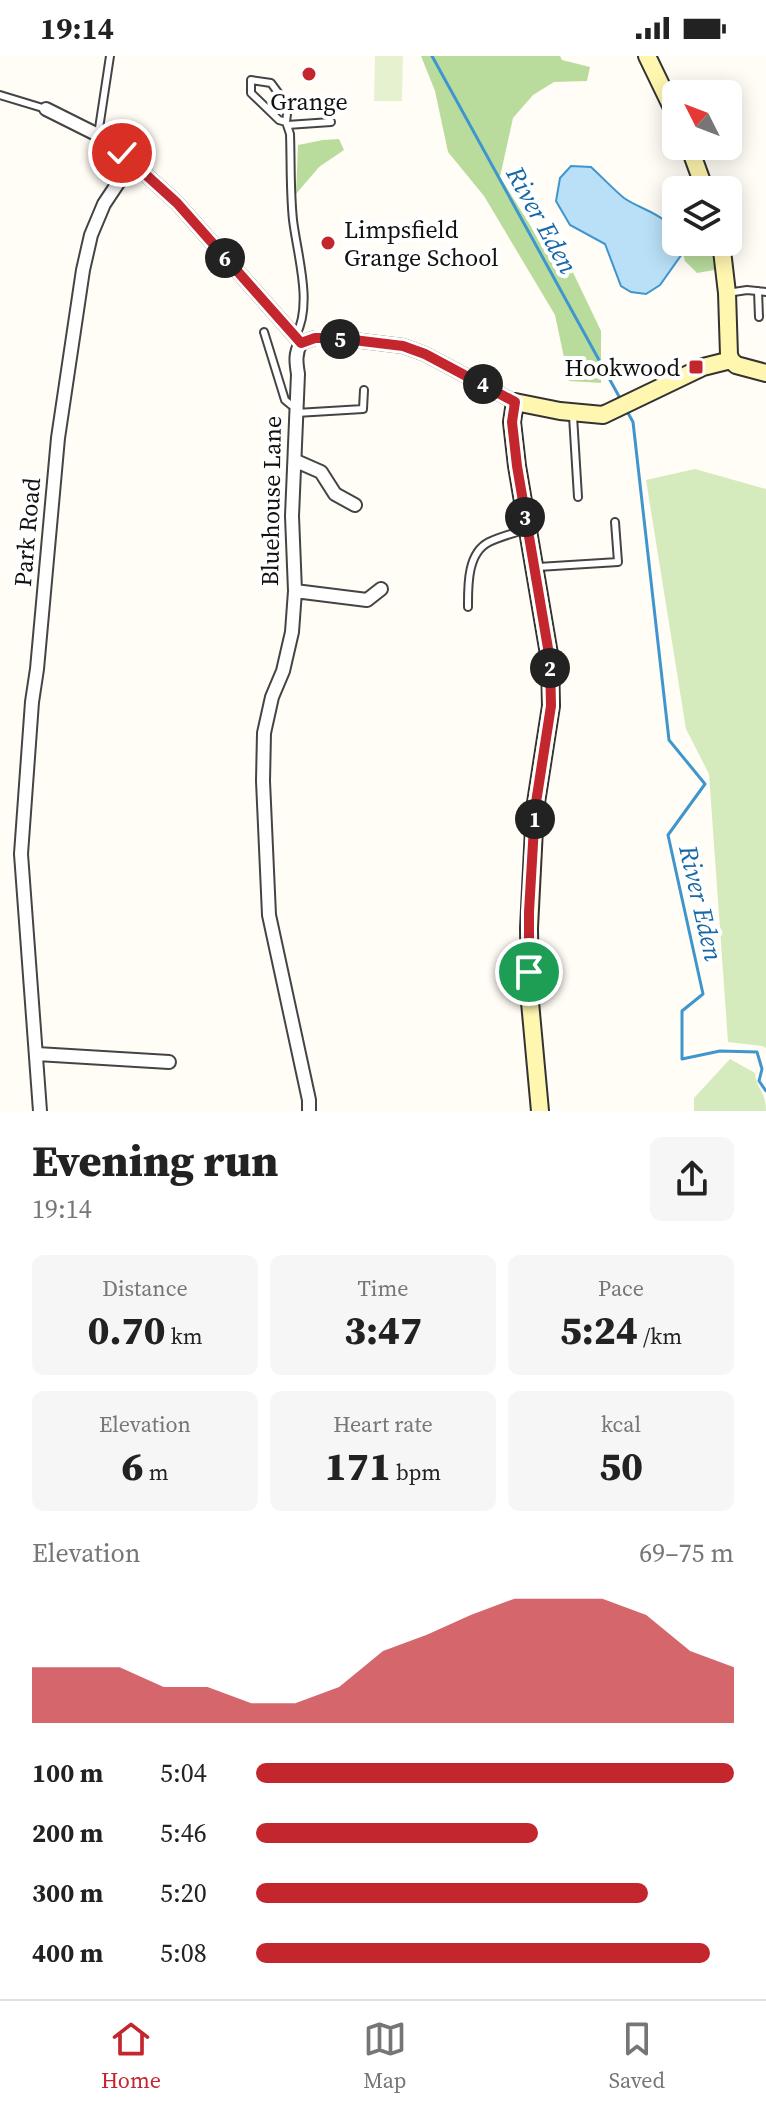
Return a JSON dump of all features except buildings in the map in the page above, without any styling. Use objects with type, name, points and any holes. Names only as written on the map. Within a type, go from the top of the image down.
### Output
[{"type":"street","points":[[647,56],[662,87]]},
{"type":"street","points":[[46,109],[98,135],[177,203],[298,339],[337,338],[403,346],[425,354],[515,402],[603,415],[703,367],[731,360]]},
{"type":"street","name":"Park Road","points":[[40,1111],[25,924],[22,842],[32,702],[58,438],[83,270],[91,235],[104,204],[132,162]]},
{"type":"street","points":[[723,256],[731,360],[736,365],[766,373]]},
{"type":"street","name":"Bluehouse Lane","points":[[298,339],[292,632],[264,733],[263,781],[269,915],[309,1111]]},
{"type":"street","points":[[515,402],[512,422],[550,660],[551,706],[535,809],[529,928],[530,1002],[540,1111]]},
{"type":"street","points":[[296,461],[321,472],[335,494],[355,505]]},
{"type":"street","points":[[295,591],[367,600],[381,589]]},
{"type":"street","points":[[37,1054],[169,1062]]},
{"type":"lane","points":[[98,135],[110,56]]},
{"type":"lane","points":[[298,339],[302,323],[302,269],[293,221],[290,134],[286,123],[288,106],[271,83],[251,80],[251,93],[279,120],[286,123],[331,122]]},
{"type":"lane","points":[[259,99],[275,87]]},
{"type":"lane","points":[[0,95],[46,109]]},
{"type":"lane","points":[[288,106],[333,106]]},
{"type":"lane","points":[[727,293],[747,290],[762,292],[759,317]]},
{"type":"lane","points":[[264,332],[285,400],[296,408],[363,409],[364,390]]},
{"type":"lane","points":[[573,412],[578,497]]},
{"type":"lane","points":[[534,568],[618,562],[615,522]]},
{"type":"lane","points":[[468,607],[468,584],[479,550],[487,543],[527,529]]},
{"type":"green space","points":[[375,56],[403,56],[402,101],[374,101]]},
{"type":"green space","points":[[421,56],[560,56],[562,60],[590,67],[587,81],[554,82],[533,95],[513,118],[500,177],[547,252],[569,264],[601,331],[601,383],[569,381],[555,315],[484,196],[448,152],[435,91]]},
{"type":"green space","points":[[339,139],[344,150],[319,167],[296,194],[298,145]]},
{"type":"green space","points":[[684,256],[719,256],[720,269],[697,273]]},
{"type":"green space","points":[[695,469],[766,489],[766,1048],[728,1042],[709,774],[686,729],[646,480]]},
{"type":"green space","points":[[730,1059],[755,1073],[766,1111],[694,1111],[694,1098]]},
{"type":"water","points":[[571,166],[591,167],[624,198],[662,219],[662,256],[681,256],[660,285],[646,294],[631,292],[621,286],[605,244],[570,225],[556,201],[560,178]]},
{"type":"waterway","name":"River Eden","points":[[432,56],[621,400]]},
{"type":"waterway","name":"River Eden","points":[[628,413],[633,422],[669,740],[705,784],[668,835],[703,994],[682,1011],[682,1059],[720,1051],[757,1052],[762,1069],[759,1081],[766,1091]]},
{"type":"place","name":"Grange","points":[[309,74]]},
{"type":"place","name":"Limpsfield Grange School","points":[[328,243]]},
{"type":"place","name":"Hookwood","points":[[696,367]]},
{"type":"route","points":[[122,153],[177,203],[301,343],[315,338],[337,338],[403,346],[425,354],[515,402],[512,422],[517,466],[550,660],[551,706],[535,809],[529,972]]}]
